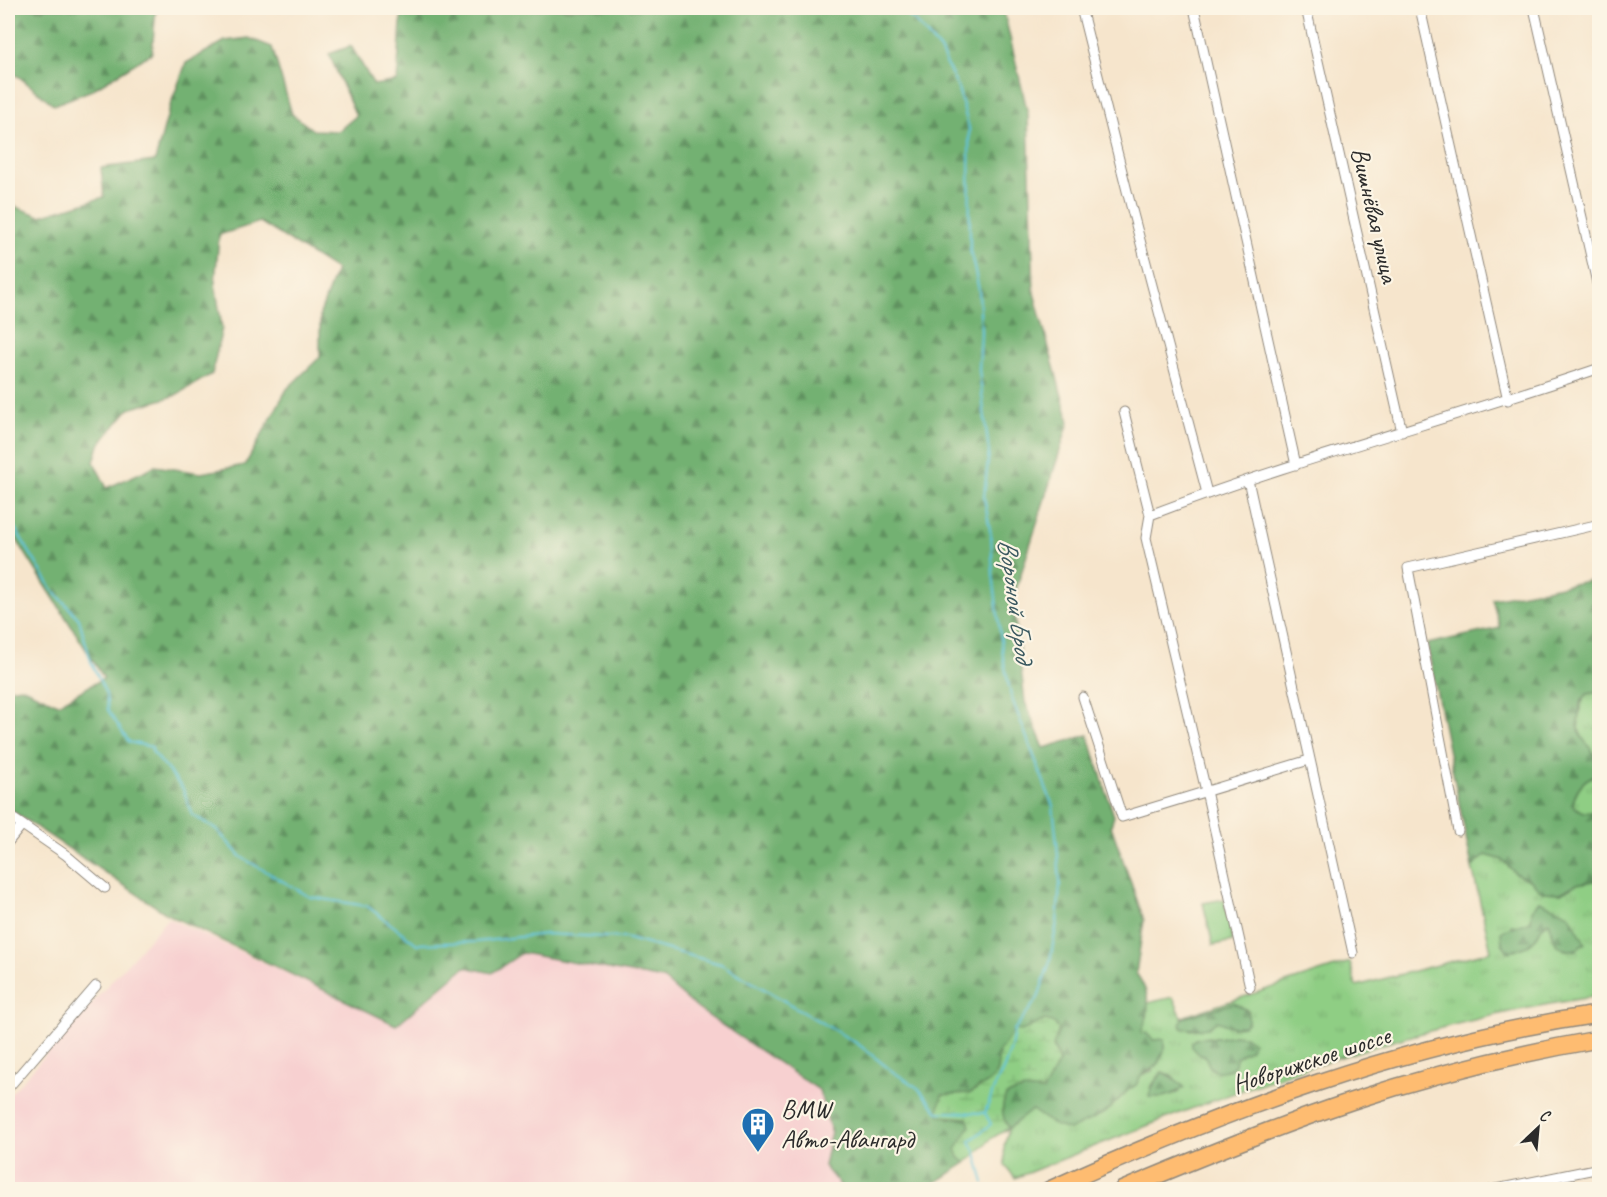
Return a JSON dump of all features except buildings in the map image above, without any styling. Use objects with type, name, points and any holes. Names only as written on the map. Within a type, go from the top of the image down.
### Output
[{"type":"highway","name":"Новорижское шоссе","points":[[1049,1190],[1223,1115],[1332,1078],[1398,1057],[1472,1038],[1599,1014]]},
{"type":"highway","name":"Новорижское шоссе","points":[[1122,1190],[1271,1130],[1353,1101],[1469,1066],[1599,1039]]},
{"type":"street","points":[[1081,8],[1207,493]]},
{"type":"street","points":[[1194,8],[1296,465]]},
{"type":"street","name":"Вишнёвая улица","points":[[1306,8],[1402,432]]},
{"type":"street","points":[[1420,8],[1508,400]]},
{"type":"street","points":[[1534,8],[1599,296]]},
{"type":"street","points":[[1150,515],[1207,493],[1508,400],[1599,368]]},
{"type":"street","points":[[1124,412],[1150,515],[1146,538],[1250,987]]},
{"type":"street","points":[[1248,480],[1353,953]]},
{"type":"street","points":[[1458,831],[1408,568],[1599,524]]},
{"type":"street","points":[[1083,697],[1122,817],[1309,760]]},
{"type":"street","points":[[8,815],[66,855],[105,888]]},
{"type":"street","points":[[8,842],[22,825]]},
{"type":"street","points":[[8,1088],[96,986]]},
{"type":"street","points":[[1491,1190],[1599,1168]]},
{"type":"shaded area","points":[[168,918],[395,1024],[465,967],[492,973],[522,953],[663,979],[698,1009],[819,1090],[831,1131],[825,1166],[844,1189],[8,1190],[8,1097]]},
{"type":"green space","points":[[8,8],[156,8],[152,53],[92,90],[54,105],[18,76],[8,74]]},
{"type":"green space","points":[[402,8],[1003,8],[1028,114],[1034,293],[1069,422],[1013,599],[1025,702],[1044,748],[1088,735],[1114,816],[1111,826],[1144,920],[1136,973],[1145,988],[1148,1002],[1147,1016],[1141,1033],[1146,1033],[1153,1040],[1164,1039],[1164,1051],[1157,1066],[1141,1075],[1136,1085],[1105,1113],[1069,1130],[1054,1125],[1032,1110],[1009,1128],[1004,1120],[1003,1112],[1006,1095],[1024,1089],[1043,1091],[1059,1062],[1045,1020],[1022,1031],[999,1052],[997,1071],[993,1079],[971,1093],[942,1095],[949,1118],[967,1118],[970,1126],[959,1157],[966,1163],[938,1181],[920,1189],[844,1190],[824,1166],[831,1131],[819,1090],[698,1009],[663,979],[522,953],[492,973],[465,967],[396,1025],[167,914],[8,808],[8,689],[21,687],[58,704],[104,678],[8,526],[8,204],[40,216],[104,197],[101,168],[155,161],[170,106],[186,63],[225,41],[249,38],[272,47],[292,114],[313,130],[338,131],[356,116],[329,54],[351,46],[374,85],[397,81]],"holes":[[[260,222],[336,270],[320,314],[320,357],[287,389],[245,465],[201,473],[155,466],[107,488],[94,462],[99,445],[129,409],[174,396],[212,374],[222,328],[215,283],[219,235]]]},
{"type":"green space","points":[[1599,579],[1599,692],[1587,694],[1580,703],[1578,725],[1581,736],[1599,760],[1599,774],[1589,778],[1581,785],[1573,805],[1586,812],[1599,808],[1599,880],[1576,884],[1561,893],[1543,892],[1531,881],[1515,873],[1503,860],[1486,855],[1472,867],[1427,644],[1500,628],[1492,599]]},
{"type":"green space","points":[[1599,692],[1599,760],[1583,739],[1578,720],[1583,700],[1587,694]]},
{"type":"green space","points":[[1599,774],[1599,808],[1589,813],[1579,810],[1573,805],[1578,789],[1589,778]]},
{"type":"green space","points":[[1486,855],[1503,860],[1515,873],[1531,881],[1543,892],[1561,893],[1576,884],[1599,880],[1599,996],[1523,1009],[1375,1046],[1230,1095],[1015,1178],[1005,1165],[1004,1146],[1009,1128],[1032,1109],[1054,1125],[1105,1113],[1136,1085],[1141,1075],[1152,1071],[1164,1045],[1164,1040],[1153,1040],[1146,1033],[1140,1033],[1147,1017],[1147,1003],[1173,997],[1182,1017],[1350,962],[1356,986],[1491,951],[1472,867]],"holes":[[[1539,901],[1569,916],[1574,926],[1576,950],[1565,950],[1556,944],[1549,922],[1540,928],[1536,938],[1510,925],[1521,926],[1531,921],[1532,910]],[[1239,1005],[1248,1011],[1233,1027],[1217,1021],[1208,1028],[1189,1030]],[[1234,1035],[1250,1049],[1236,1057],[1231,1069],[1210,1066],[1205,1056],[1207,1037],[1218,1038]],[[1162,1072],[1170,1075],[1184,1087],[1177,1093],[1159,1098],[1150,1088]]]},
{"type":"green space","points":[[1224,899],[1233,941],[1213,945],[1203,903]]},
{"type":"green space","points":[[1539,901],[1569,914],[1585,943],[1576,950],[1566,950],[1556,944],[1549,922],[1530,944],[1508,952],[1502,943],[1501,932],[1531,921],[1532,910]]},
{"type":"green space","points":[[1234,1003],[1248,1011],[1248,1022],[1244,1026],[1233,1027],[1217,1021],[1208,1028],[1183,1029],[1180,1025],[1183,1018]]},
{"type":"green space","points":[[1045,1020],[1054,1023],[1059,1030],[1053,1046],[1059,1062],[1043,1091],[1024,1089],[1006,1095],[1003,1112],[1004,1120],[1009,1128],[992,1138],[966,1163],[959,1157],[956,1149],[970,1126],[967,1118],[941,1116],[938,1112],[942,1095],[971,1093],[993,1079],[997,1071],[999,1052],[1014,1030],[1022,1031]]},
{"type":"green space","points":[[1234,1035],[1245,1036],[1253,1043],[1251,1049],[1236,1057],[1235,1065],[1230,1069],[1216,1071],[1210,1067],[1205,1056],[1200,1055],[1192,1047],[1192,1042],[1198,1038],[1220,1038]]},
{"type":"green space","points":[[1162,1072],[1184,1087],[1168,1095],[1149,1097],[1152,1087]]},
{"type":"waterway","name":"Вороной Брод","points":[[898,8],[914,20],[940,50],[958,88],[969,128],[970,249],[979,290],[981,332],[979,370],[989,452],[984,497],[991,535],[993,575],[1003,657],[1011,696],[1053,806],[1060,883],[1057,922],[1050,961],[1038,998],[1014,1030],[1011,1048],[985,1113],[991,1124],[970,1141],[976,1153],[984,1183]]},
{"type":"waterway","points":[[8,513],[52,589],[79,619],[91,662],[106,694],[108,710],[129,742],[152,747],[152,751],[183,789],[192,815],[216,829],[241,857],[310,897],[367,906],[417,944],[476,942],[546,934],[625,938],[721,964],[858,1044],[918,1088],[938,1112],[985,1113]]},
{"type":"place","name":"BMW Авто-Авангард","points":[[758,1153]]}]
